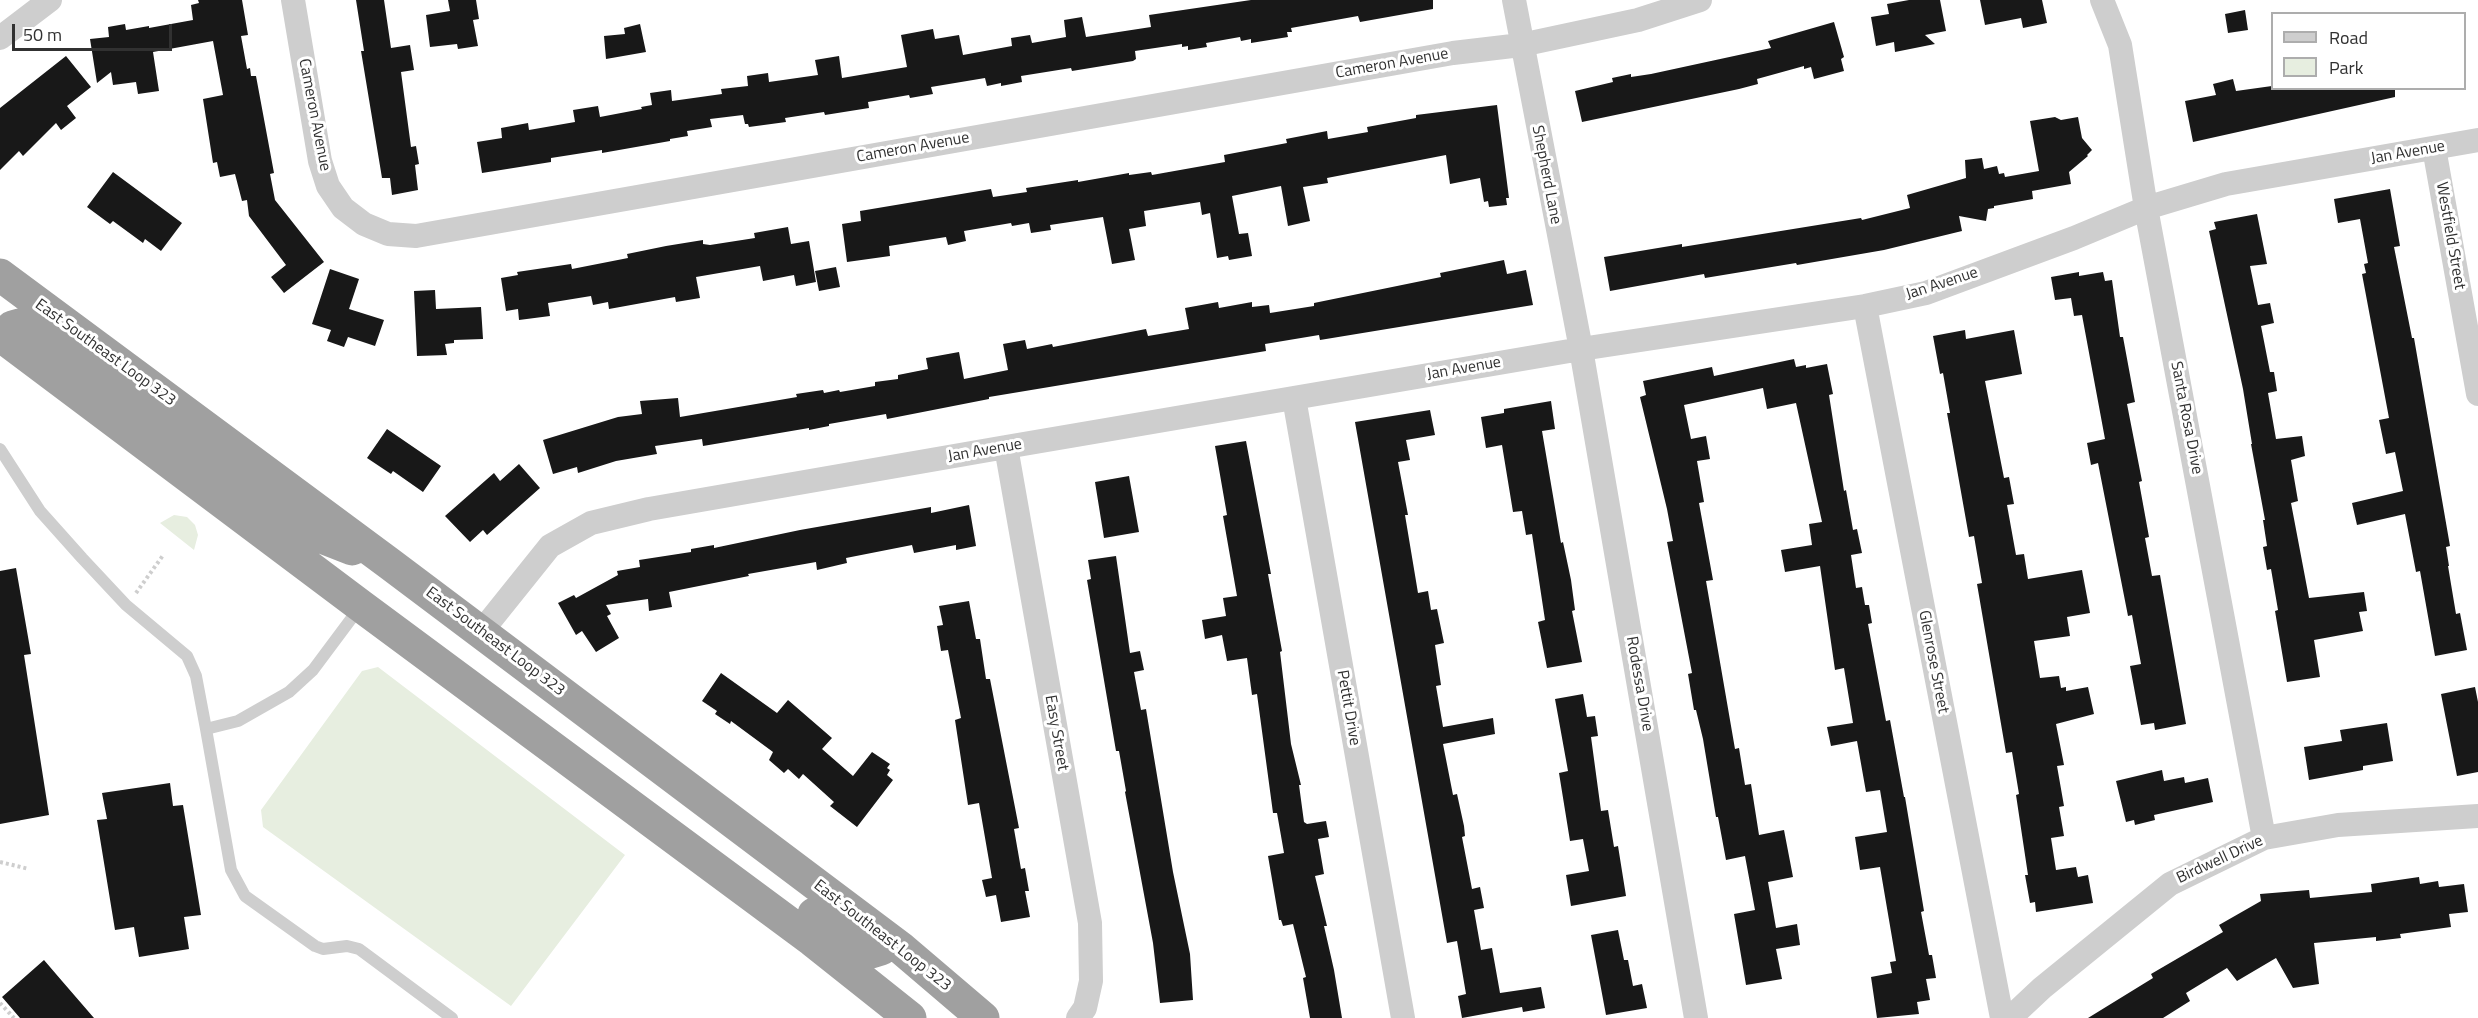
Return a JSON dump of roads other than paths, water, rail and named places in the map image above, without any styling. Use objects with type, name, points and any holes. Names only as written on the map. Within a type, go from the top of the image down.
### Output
[{"type":"highway","name":"East Southeast Loop 323","points":[[0,276],[390,564],[884,936],[983,1018]]},
{"type":"highway","points":[[390,564],[306,531],[30,327],[19,324],[12,327],[2,339],[812,940],[910,1018]]},
{"type":"highway","points":[[547,742],[621,770],[868,953],[881,949],[884,936]]},
{"type":"street","points":[[2,32],[50,0]]},
{"type":"street","name":"Cameron Avenue","points":[[293,0],[320,161],[328,186],[344,208],[364,224],[388,234],[416,236],[1453,53],[1521,45],[1638,20],[1700,0]]},
{"type":"street","name":"Shepherd Lane","points":[[1514,0],[1581,349]]},
{"type":"street","name":"Santa Rosa Drive","points":[[2102,0],[2120,45],[2146,208],[2264,838]]},
{"type":"street","name":"Jan Avenue","points":[[481,632],[550,546],[591,523],[648,509],[1581,349],[1865,306],[1926,292],[2074,238],[2146,208],[2226,183],[2478,140]]},
{"type":"street","name":"Westfield Street","points":[[2434,148],[2478,394]]},
{"type":"street","name":"Glenrose Street","points":[[1865,306],[2002,1018]]},
{"type":"street","name":"Rodessa Drive","points":[[1581,349],[1696,1018]]},
{"type":"street","name":"Pettit Drive","points":[[1294,398],[1403,1018]]},
{"type":"street","name":"Easy Street","points":[[1006,447],[1090,923],[1091,981],[1085,1008],[1078,1018]]},
{"type":"street","name":"Birdwell Drive","points":[[2010,1018],[2042,988],[2170,884],[2264,838],[2338,825],[2478,816]]},
{"type":"lane","points":[[0,449],[40,511],[126,605],[187,656],[196,676],[231,870],[245,896],[315,946],[322,949],[347,946],[359,949],[452,1018]]},
{"type":"lane","points":[[206,729],[238,721],[289,692],[313,670],[361,606]]}]
